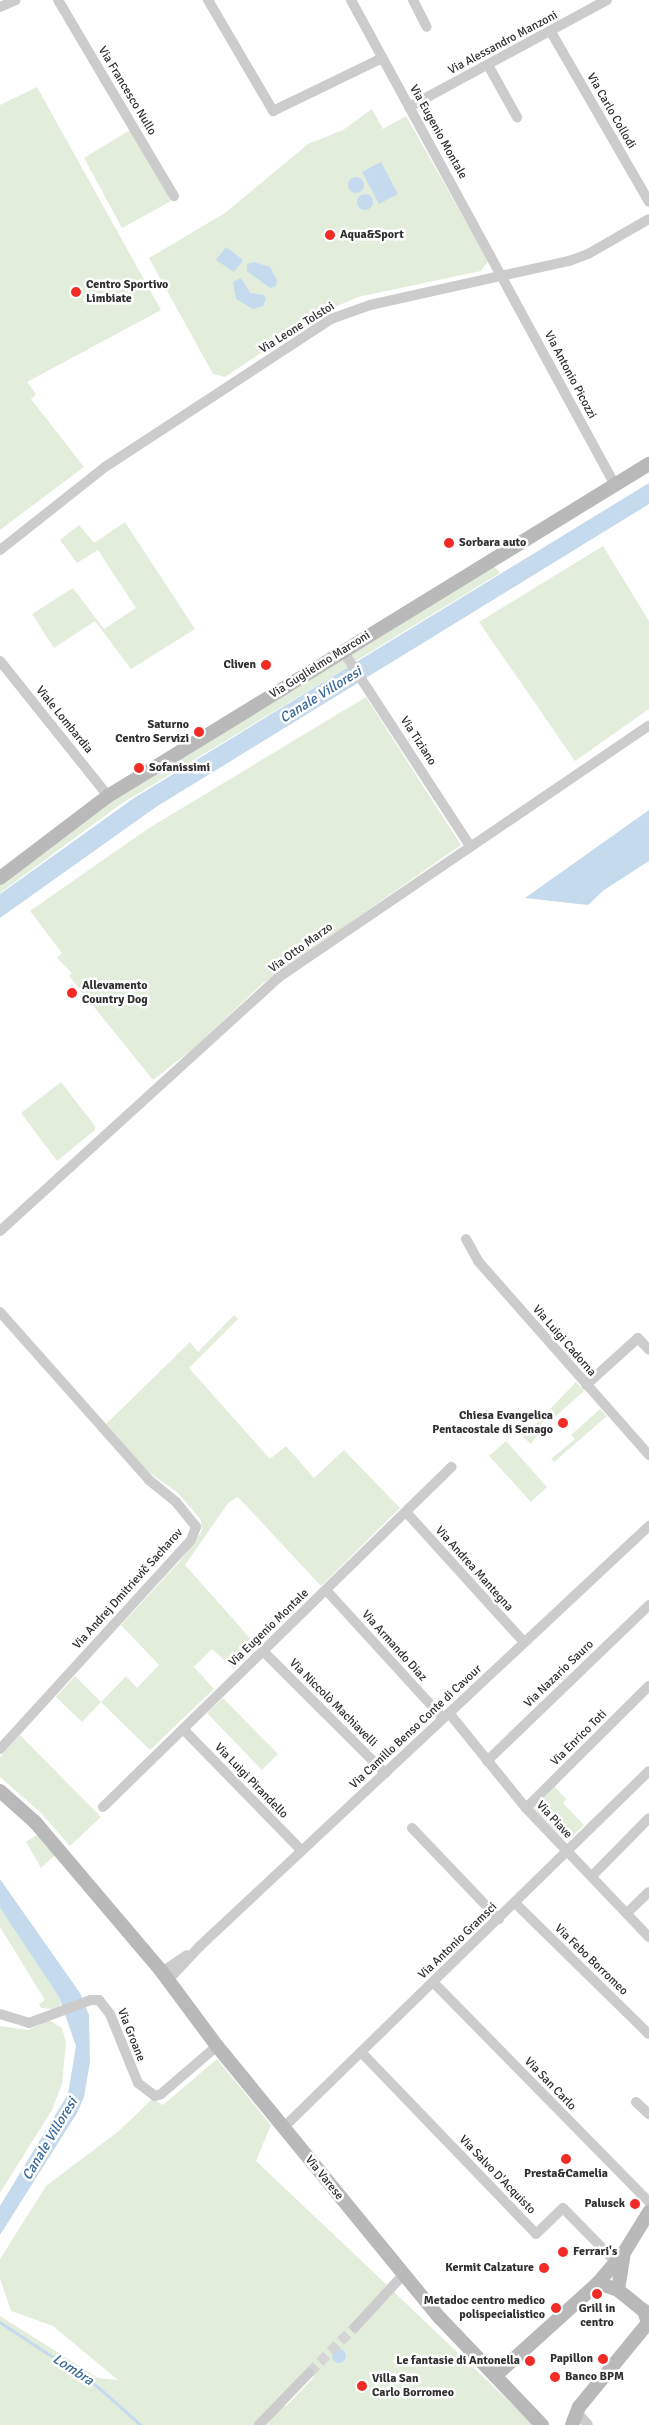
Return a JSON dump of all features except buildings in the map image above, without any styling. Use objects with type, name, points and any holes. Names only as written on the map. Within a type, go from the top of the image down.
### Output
[{"type":"street","points":[[0,7],[16,0]]},
{"type":"street","name":"Via Francesco Nullo","points":[[58,0],[174,196]]},
{"type":"street","points":[[208,0],[273,111],[382,58]]},
{"type":"street","name":"Via Eugenio Montale","points":[[351,0],[502,277]]},
{"type":"street","points":[[413,0],[426,27]]},
{"type":"street","name":"Via Alessandro Manzoni","points":[[409,107],[551,32],[607,0]]},
{"type":"street","name":"Via Carlo Collodi","points":[[551,32],[649,202]]},
{"type":"street","points":[[488,65],[517,117]]},
{"type":"street","name":"Via Leone Tolstoi","points":[[0,550],[105,467],[331,320],[370,305],[502,277],[588,254],[649,219]]},
{"type":"street","name":"Via Antonio Picozzi","points":[[502,277],[615,485]]},
{"type":"street","name":"Via Guglielmo Marconi","points":[[0,878],[108,796],[346,655],[649,464]]},
{"type":"street","name":"Via Tiziano","points":[[346,655],[470,846]]},
{"type":"street","name":"Viale Lombardia","points":[[0,661],[108,796]]},
{"type":"street","name":"Via Otto Marzo","points":[[0,1231],[280,977],[649,726]]},
{"type":"street","name":"Via Luigi Cadorna","points":[[466,1239],[478,1261],[649,1455]]},
{"type":"street","name":"Via Andrej Dmitrievič Sacharov","points":[[0,1312],[149,1480],[176,1502],[196,1528],[192,1540],[0,1749]]},
{"type":"street","points":[[586,1385],[638,1338],[649,1350]]},
{"type":"street","name":"Via Eugenio Montale","points":[[103,1807],[452,1467]]},
{"type":"street","name":"Via Andrea Mantegna","points":[[406,1512],[524,1642]]},
{"type":"street","name":"Via Camillo Benso Conte di Cavour","points":[[165,1976],[200,1946],[649,1526]]},
{"type":"street","name":"Via Armando Diaz","points":[[326,1590],[446,1715]]},
{"type":"street","name":"Via Nazario Sauro","points":[[487,1761],[649,1605]]},
{"type":"street","name":"Via Niccolò Machiavelli","points":[[263,1651],[385,1773]]},
{"type":"street","name":"Via Enrico Toti","points":[[526,1808],[649,1686]]},
{"type":"street","name":"Via Piave","points":[[446,1715],[526,1808],[649,1938]]},
{"type":"street","name":"Via Luigi Pirandello","points":[[183,1729],[302,1850]]},
{"type":"street","name":"Via Antonio Gramsci","points":[[283,2128],[649,1771]]},
{"type":"street","name":"Via Varese","points":[[0,1791],[35,1822],[165,1976],[217,2046],[403,2275],[540,2423]]},
{"type":"street","points":[[592,1876],[649,1818]]},
{"type":"street","points":[[412,1828],[499,1919]]},
{"type":"street","points":[[627,1914],[649,1892]]},
{"type":"street","name":"Via Febo Borromeo","points":[[515,1903],[649,2034]]},
{"type":"street","name":"Via San Carlo","points":[[434,1982],[649,2202]]},
{"type":"street","name":"Via Groane","points":[[0,2014],[29,2023],[87,2001],[98,2000],[108,2010],[133,2074],[142,2089],[152,2095],[160,2094],[217,2046]]},
{"type":"street","name":"Via Salvo D'Acquisto","points":[[361,2052],[394,2089],[536,2234],[563,2208],[621,2261]]},
{"type":"street","points":[[636,2102],[649,2114]]},
{"type":"street","points":[[496,2376],[621,2261],[649,2212]]},
{"type":"street","points":[[618,2290],[621,2261]]},
{"type":"street","points":[[355,2327],[403,2275]]},
{"type":"street","points":[[588,2425],[574,2418],[645,2330],[648,2318],[641,2308],[618,2290],[598,2283]]},
{"type":"street","points":[[259,2425],[309,2373]]},
{"type":"street","points":[[540,2423],[555,2425]]},
{"type":"green space","name":"Centro Sportivo Limbiate","points":[[37,87],[161,310],[27,382],[36,394],[31,399],[84,467],[0,530],[0,105]]},
{"type":"green space","name":"Aqua&Sport","points":[[372,109],[383,129],[406,116],[488,261],[481,271],[358,297],[319,314],[225,377],[213,374],[149,258],[225,213],[308,144],[343,130]]},
{"type":"green space","points":[[130,130],[171,201],[122,228],[84,158]]},
{"type":"green space","points":[[125,522],[195,629],[131,669],[95,621],[54,648],[32,614],[73,588],[104,629],[136,608],[98,550],[77,563],[60,540],[79,525],[94,543]]},
{"type":"green space","points":[[603,546],[649,621],[649,709],[575,761],[479,622]]},
{"type":"green space","points":[[494,566],[500,573],[354,662],[351,658],[351,650]]},
{"type":"green space","points":[[342,656],[351,665],[121,804],[0,893],[0,882],[102,805]]},
{"type":"green space","points":[[366,697],[461,845],[262,984],[194,1048],[153,1080],[69,976],[72,973],[57,958],[62,953],[30,911],[149,828]]},
{"type":"green space","points":[[61,1082],[95,1126],[95,1130],[57,1161],[21,1113]]},
{"type":"green space","points":[[234,1315],[238,1319],[189,1368],[270,1459],[286,1446],[314,1478],[344,1450],[400,1508],[321,1586],[238,1497],[229,1502],[185,1565],[258,1647],[234,1669],[212,1649],[194,1667],[214,1689],[150,1750],[101,1702],[126,1676],[137,1688],[159,1665],[121,1625],[180,1561],[202,1531],[201,1520],[178,1493],[147,1471],[106,1424],[190,1342],[198,1352]]},
{"type":"green space","points":[[576,1382],[584,1391],[555,1417],[551,1414],[541,1424],[543,1427],[531,1444],[523,1437]]},
{"type":"green space","points":[[600,1409],[607,1416],[554,1462],[551,1459],[575,1439],[571,1435]]},
{"type":"green space","points":[[506,1441],[547,1487],[531,1502],[489,1456]]},
{"type":"green space","points":[[75,1676],[101,1702],[82,1722],[56,1697]]},
{"type":"green space","points":[[223,1698],[278,1754],[262,1770],[207,1713]]},
{"type":"green space","points":[[20,1735],[101,1817],[70,1846],[39,1811],[0,1777],[0,1757]]},
{"type":"green space","points":[[569,1770],[555,1787],[566,1799],[563,1803],[584,1825],[568,1841],[564,1840],[534,1809],[534,1804]]},
{"type":"green space","points":[[38,1834],[55,1855],[41,1868],[26,1842]]},
{"type":"green space","points":[[0,1908],[59,1997],[61,2005],[54,2009],[41,2008],[39,2004],[45,2000],[0,1927]]},
{"type":"green space","points":[[49,2020],[62,2028],[66,2042],[62,2084],[52,2110],[0,2193],[0,2026],[28,2030]]},
{"type":"green space","points":[[217,2059],[271,2125],[256,2161],[387,2285],[350,2325],[357,2331],[394,2292],[534,2425],[267,2425],[271,2420],[254,2425],[0,2425],[0,2316],[98,2378],[118,2380],[53,2326],[11,2311],[0,2279],[0,2259],[46,2186],[120,2130],[152,2099],[163,2105]],"holes":[[[307,2370],[314,2377],[286,2406],[275,2404]]]},
{"type":"water","points":[[381,162],[398,194],[379,204],[362,172]]},
{"type":"water","points":[[353,177],[359,177],[364,182],[362,191],[353,193],[348,188],[348,182]]},
{"type":"water","points":[[362,194],[368,194],[373,199],[371,208],[362,210],[357,205],[357,199]]},
{"type":"water","points":[[226,247],[243,260],[234,272],[216,260]]},
{"type":"water","points":[[254,262],[270,267],[277,280],[276,286],[270,288],[247,271],[247,264]]},
{"type":"water","points":[[241,278],[250,293],[264,295],[266,299],[263,306],[253,309],[236,299],[233,282]]},
{"type":"water","name":"Canale Villoresi","points":[[649,483],[649,504],[156,807],[0,918],[0,894],[134,798]]},
{"type":"water","points":[[649,810],[649,861],[604,890],[588,905],[525,898]]},
{"type":"water","points":[[0,1879],[80,1993],[89,2015],[90,2062],[84,2097],[77,2113],[0,2235],[0,2206],[68,2094],[76,2046],[59,1997],[0,1908]]},
{"type":"water","points":[[339,2349],[344,2351],[346,2356],[344,2361],[339,2363],[334,2361],[332,2356],[334,2351]]},
{"type":"waterway","name":"Lombra","points":[[0,2322],[97,2386],[141,2425]]},
{"type":"tunnel","points":[[309,2373],[355,2327]]},
{"type":"place","name":"Aqua&Sport","points":[[330,235]]},
{"type":"place","name":"Centro Sportivo Limbiate","points":[[76,292]]},
{"type":"place","name":"Sorbara auto","points":[[449,543]]},
{"type":"place","name":"Cliven","points":[[266,665]]},
{"type":"place","name":"Saturno Centro Servizi","points":[[199,732]]},
{"type":"place","name":"Sofanissimi","points":[[139,768]]},
{"type":"place","name":"Allevamento Country Dog","points":[[72,993]]},
{"type":"place","name":"Chiesa Evangelica Pentacostale di Senago","points":[[563,1423]]},
{"type":"place","name":"Presta&Camelia","points":[[566,2159]]},
{"type":"place","name":"Palusck","points":[[635,2204]]},
{"type":"place","name":"Ferrari's","points":[[563,2252]]},
{"type":"place","name":"Kermit Calzature","points":[[544,2268]]},
{"type":"place","name":"Grill in centro","points":[[597,2294]]},
{"type":"place","name":"Metadoc centro medico polispecialistico","points":[[556,2308]]},
{"type":"place","name":"Papillon","points":[[603,2359]]},
{"type":"place","name":"Le fantasie di Antonella","points":[[530,2361]]},
{"type":"place","name":"Banco BPM","points":[[555,2377]]},
{"type":"place","name":"Villa San Carlo Borromeo","points":[[362,2386]]}]
